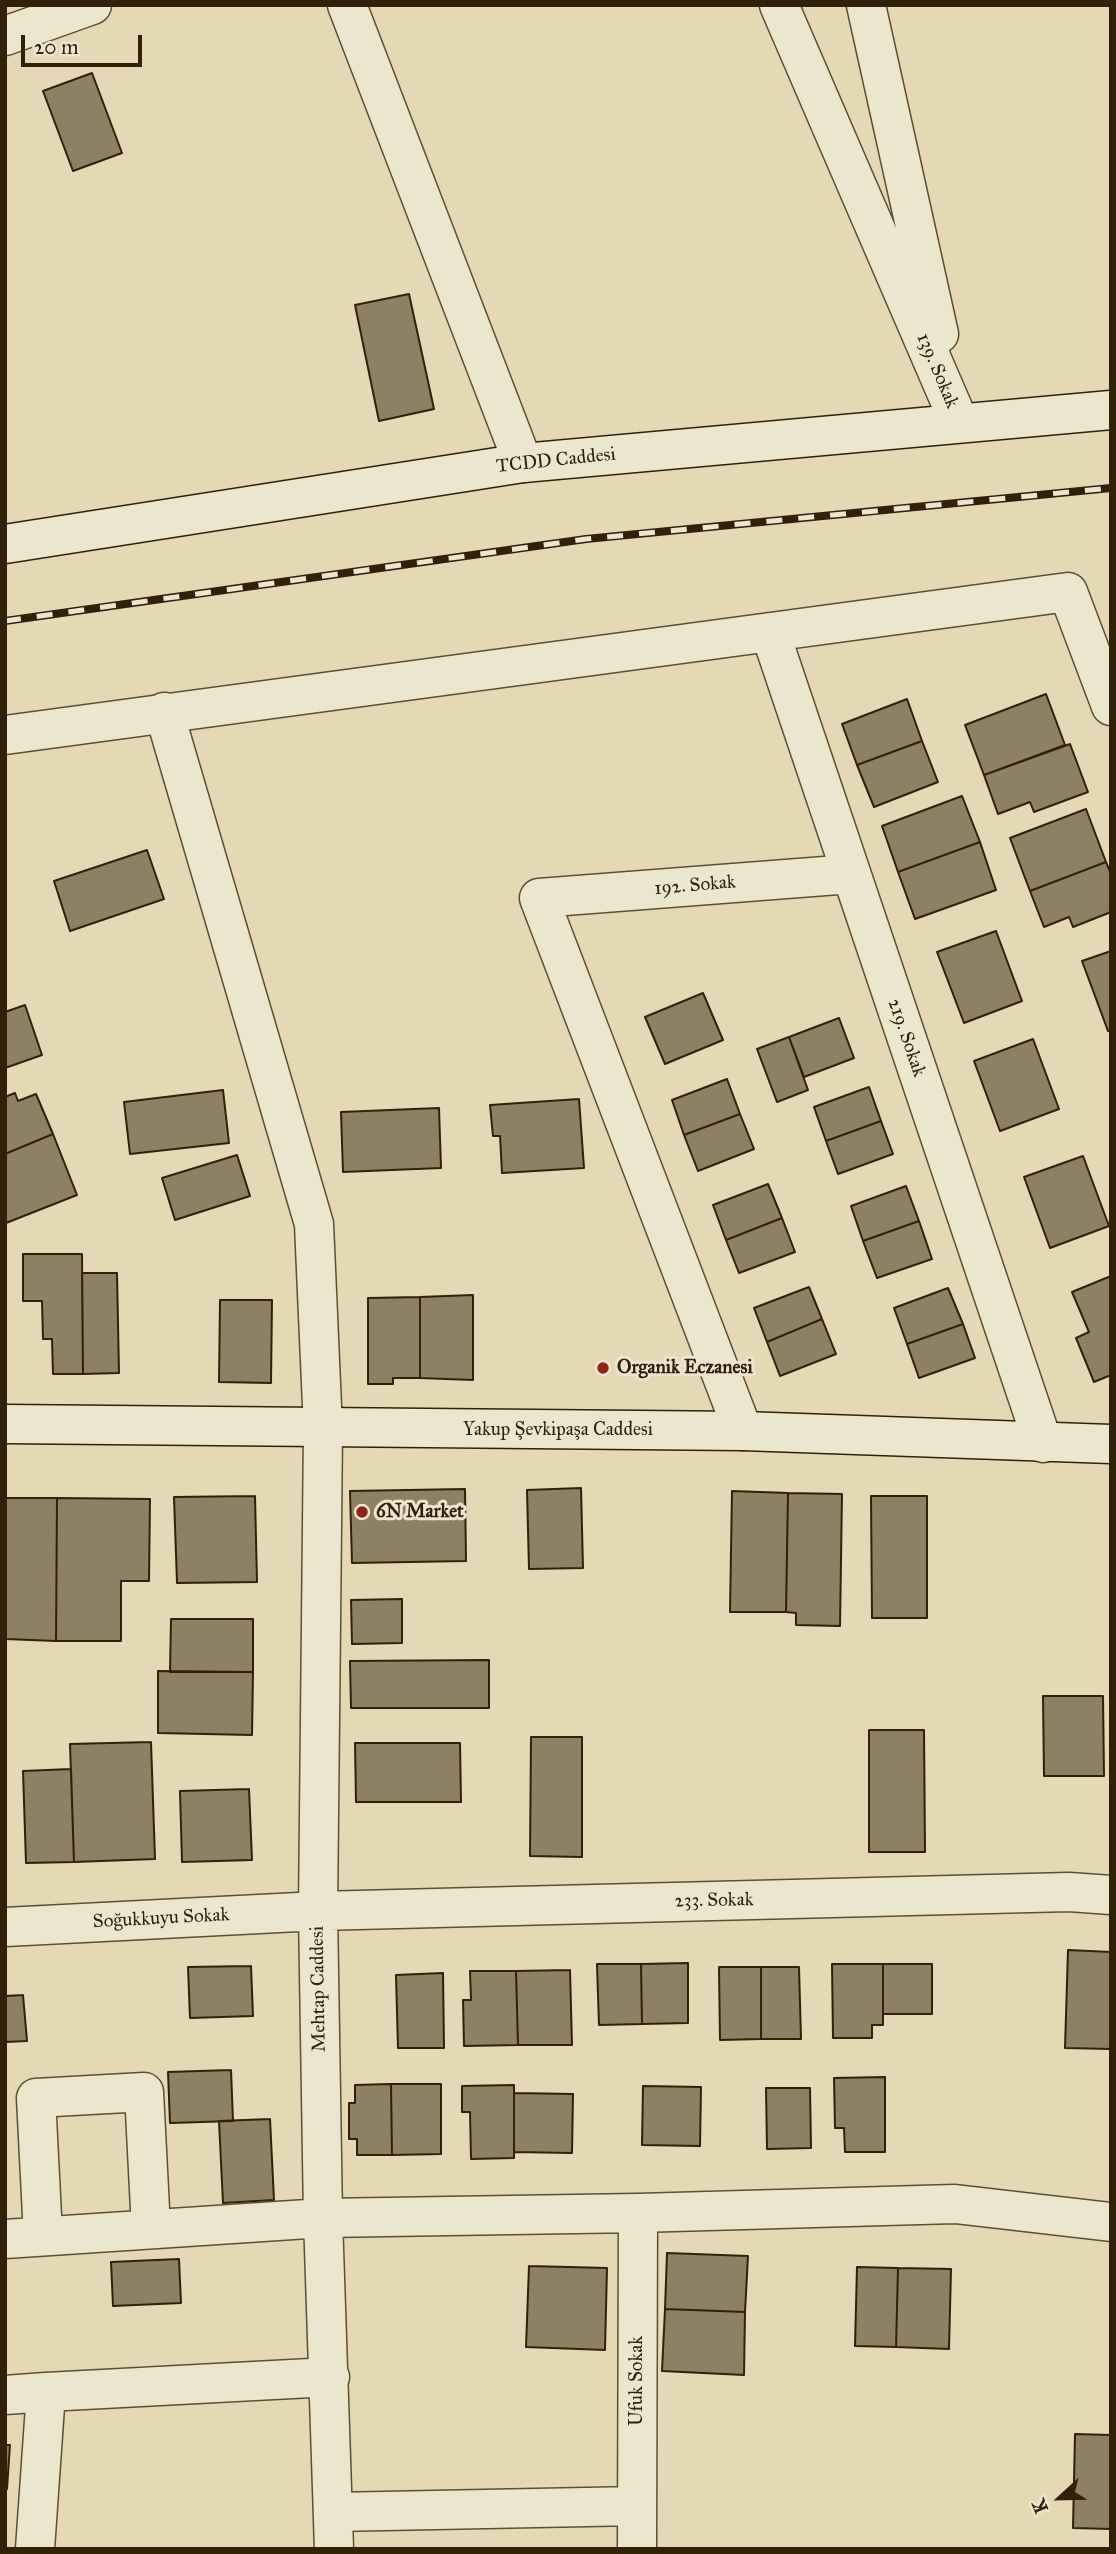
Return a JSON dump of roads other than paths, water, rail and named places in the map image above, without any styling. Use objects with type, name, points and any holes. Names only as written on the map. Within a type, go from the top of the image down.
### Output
[{"type":"street","points":[[5,36],[92,5]]},
{"type":"street","points":[[347,5],[523,463]]},
{"type":"street","name":"139. Sokak","points":[[779,5],[959,422]]},
{"type":"street","name":"139. Sokak","points":[[866,5],[959,422]]},
{"type":"street","name":"TCDD Caddesi","points":[[5,544],[523,463],[1111,410]]},
{"type":"street","points":[[5,735],[1068,592],[1111,706]]},
{"type":"street","name":"219. Sokak","points":[[770,632],[1043,1443]]},
{"type":"street","name":"Mehtap Caddesi","points":[[164,712],[314,1224],[323,1429],[318,1911],[323,2218],[334,2530]]},
{"type":"street","name":"192. Sokak","points":[[743,1431],[539,898],[851,874]]},
{"type":"street","name":"Yakup Şevkipaşa Caddesi","points":[[5,1424],[743,1431],[1111,1444]]},
{"type":"street","points":[[1069,1892],[1111,1871]]},
{"type":"street","name":"233. Sokak","points":[[318,1911],[1069,1892],[1111,1895]]},
{"type":"street","name":"Soğukkuyu Sokak","points":[[5,1927],[318,1911]]},
{"type":"street","points":[[43,2236],[36,2098],[144,2092],[151,2229]]},
{"type":"street","points":[[5,2239],[323,2218],[955,2204],[1111,2222]]},
{"type":"street","name":"Ufuk Sokak","points":[[637,2549],[638,2213]]},
{"type":"street","points":[[5,2395],[330,2377]]},
{"type":"street","points":[[36,2549],[46,2392]]},
{"type":"street","points":[[334,2530],[637,2506]]},
{"type":"railway","points":[[5,621],[586,539],[1111,488]]},
{"type":"place","name":"Organik Eczanesi","points":[[603,1368]]},
{"type":"place","name":"6N Market","points":[[362,1512]]}]
